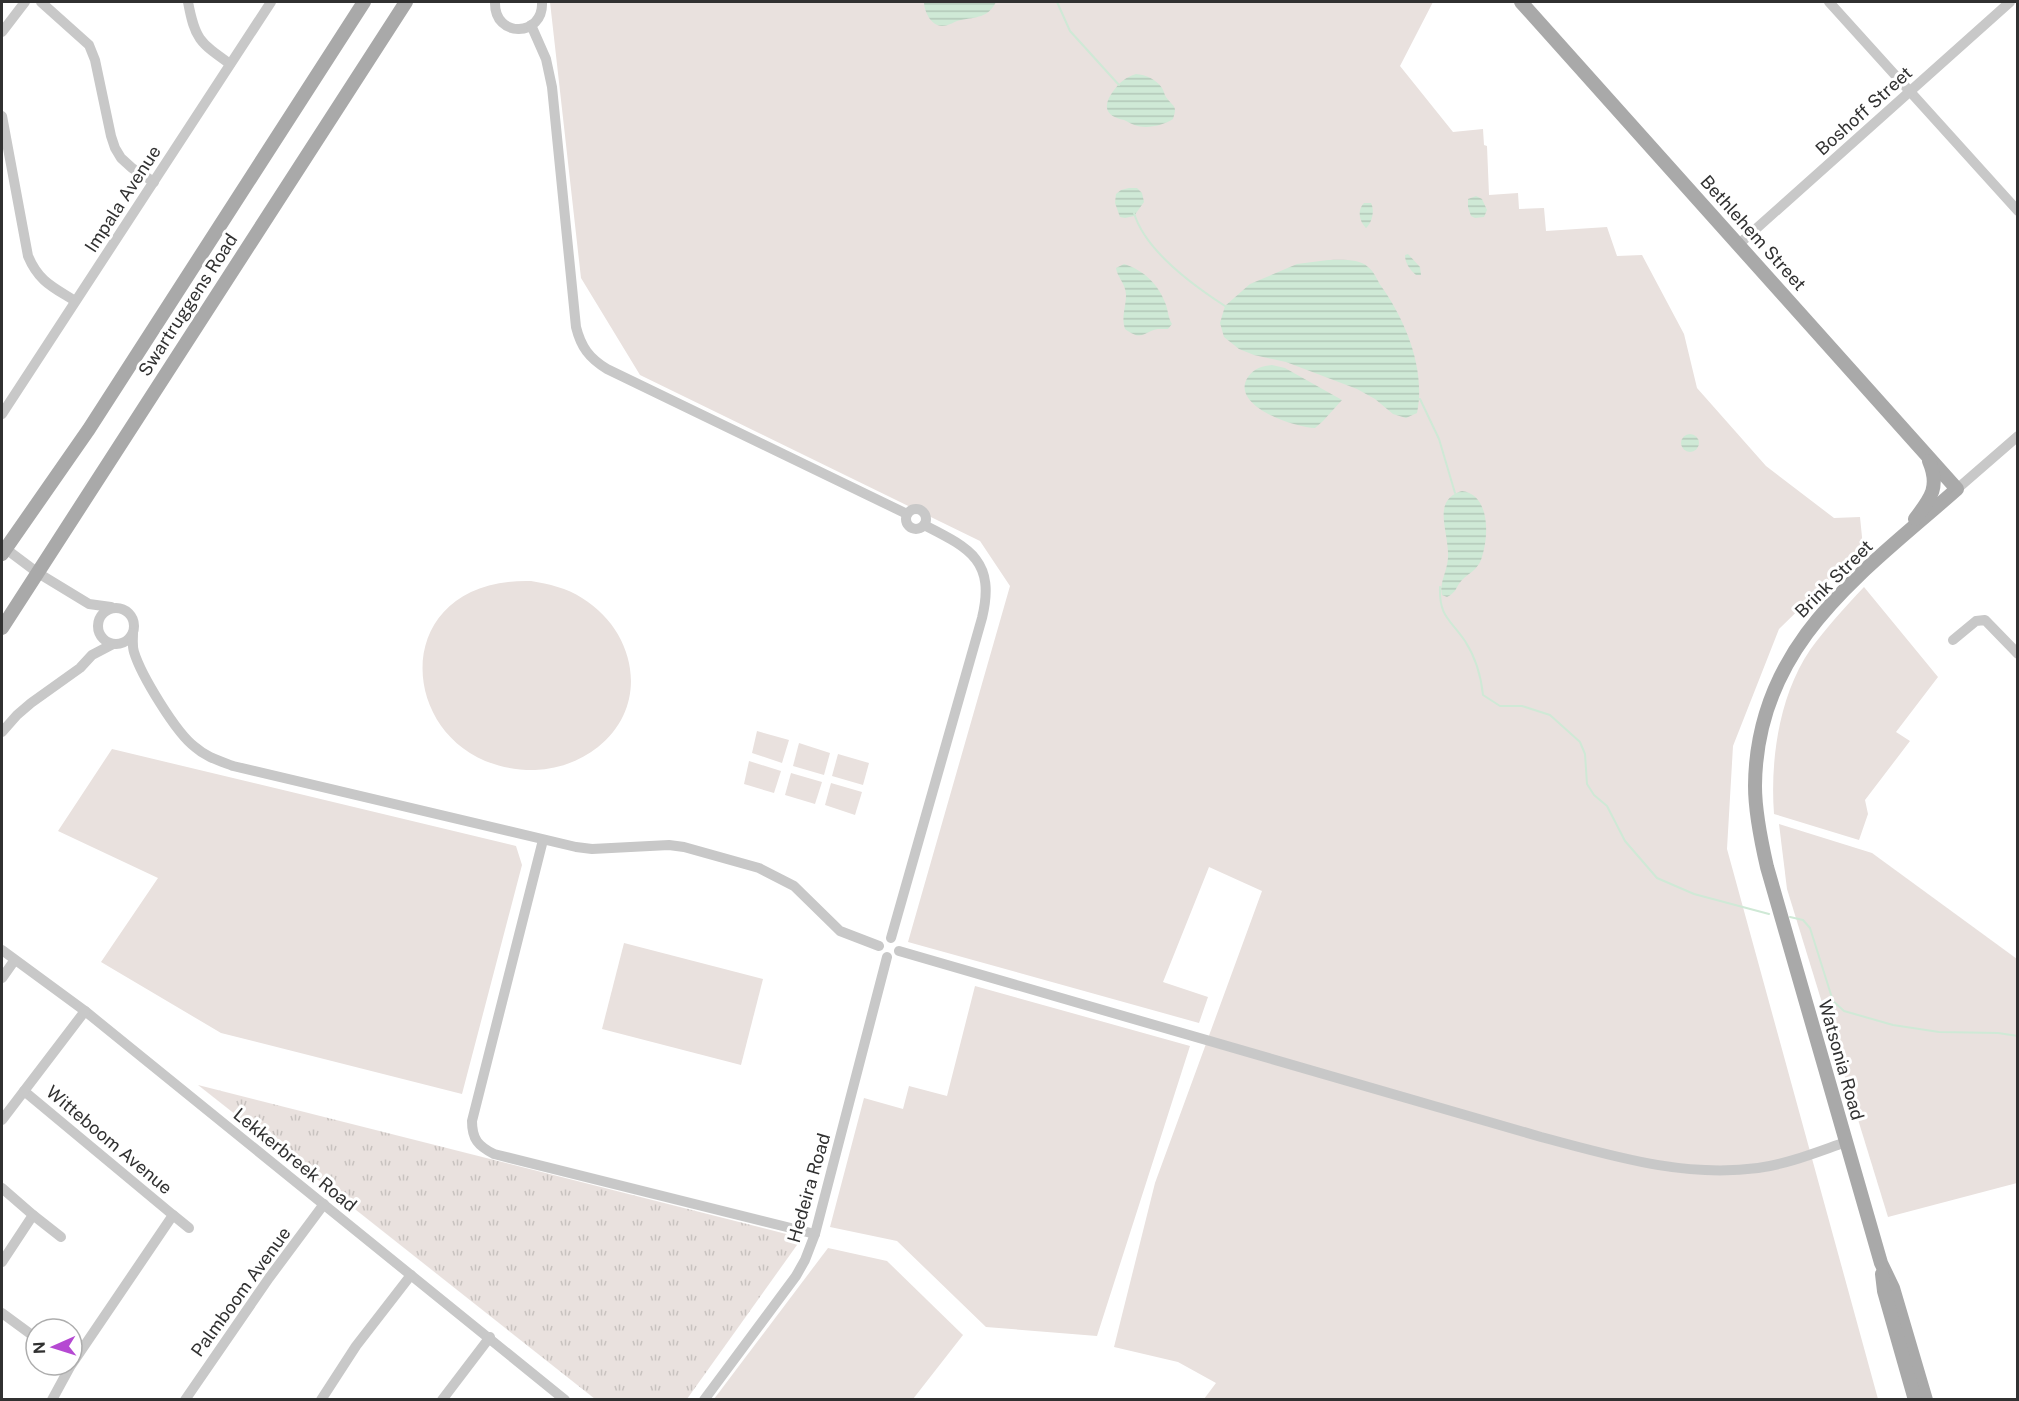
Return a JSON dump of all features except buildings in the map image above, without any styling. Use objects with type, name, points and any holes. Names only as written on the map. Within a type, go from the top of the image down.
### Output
[{"type":"main road","name":"Swartruggens Road","points":[[3,550],[95,419],[364,2]]},
{"type":"main road","name":"Swartruggens Road","points":[[2,628],[406,2]]},
{"type":"main road","name":"Bethlehem Street","points":[[1523,2],[1957,489]]},
{"type":"main road","points":[[1902,538],[1933,491],[1934,478],[1926,454]]},
{"type":"main road","name":"Brink Street","points":[[1767,867],[1757,810],[1756,765],[1764,722],[1774,690],[1788,661],[1802,638],[1843,591],[1957,489]]},
{"type":"main road","name":"Watsonia Road","points":[[1767,867],[1881,1263],[1893,1288],[1926,1400]]},
{"type":"main road","name":"Watsonia Road","points":[[1881,1263],[1884,1291],[1915,1400]]},
{"type":"street","points":[[2,32],[25,2]]},
{"type":"street","points":[[41,2],[89,45],[95,60],[115,148],[121,158],[132,168],[154,182]]},
{"type":"street","points":[[188,2],[198,38],[206,48],[230,64]]},
{"type":"street","name":"Impala Avenue","points":[[2,414],[271,2]]},
{"type":"street","points":[[495,2],[495,10],[503,23],[516,29],[531,26],[541,13],[542,2]]},
{"type":"street","points":[[1829,2],[2018,211]]},
{"type":"street","name":"Boshoff Street","points":[[1739,244],[2010,2]]},
{"type":"street","points":[[531,26],[549,70],[576,327],[579,339],[590,357],[607,369],[907,514],[906,521],[912,528],[918,529],[924,525],[967,548],[981,568],[987,591],[891,938]]},
{"type":"street","points":[[2,116],[28,256],[33,267],[46,283],[75,301]]},
{"type":"street","name":"Brink Street","points":[[1957,489],[2018,436]]},
{"type":"street","points":[[3,550],[89,604],[124,609],[129,612],[134,622],[134,652],[167,714],[181,734],[195,748],[211,758],[233,766],[543,840],[592,849],[655,844],[684,847],[759,868],[794,885],[840,931],[879,946]]},
{"type":"street","points":[[89,604],[98,619],[98,631],[92,656]]},
{"type":"street","points":[[98,619],[111,607]]},
{"type":"street","points":[[1953,640],[1976,621],[1985,620],[2018,654]]},
{"type":"street","points":[[98,631],[105,641],[115,644],[138,662]]},
{"type":"street","points":[[2,732],[17,715],[80,668],[92,656],[126,641],[133,633]]},
{"type":"street","points":[[543,840],[472,1121],[472,1132],[476,1142],[483,1149],[494,1154],[815,1234]]},
{"type":"street","points":[[891,938],[897,941],[899,951],[895,956],[887,957],[880,953],[879,946],[882,940],[891,938]]},
{"type":"street","name":"Lekkerbreek Road","points":[[2,950],[85,1011],[565,1400]]},
{"type":"street","points":[[899,951],[1540,1137],[1642,1163],[1691,1171],[1724,1172],[1760,1168],[1795,1160],[1846,1142]]},
{"type":"street","name":"Hedeira Road","points":[[704,1400],[806,1260],[815,1234],[887,957]]},
{"type":"street","points":[[2,978],[14,961]]},
{"type":"street","points":[[2,1120],[85,1011]]},
{"type":"street","name":"Witteboom Avenue","points":[[24,1091],[189,1228]]},
{"type":"street","points":[[2,1188],[61,1238]]},
{"type":"street","name":"Palmboom Avenue","points":[[185,1400],[262,1288],[324,1204]]},
{"type":"street","points":[[2,1262],[33,1215]]},
{"type":"street","name":"Witteboom Avenue","points":[[84,1346],[173,1215]]},
{"type":"street","points":[[321,1400],[356,1346],[411,1275]]},
{"type":"street","points":[[2,1313],[24,1329]]},
{"type":"street","points":[[442,1400],[490,1337]]},
{"type":"street","name":"Witteboom Avenue","points":[[52,1400],[65,1377]]},
{"type":"green space","points":[[550,2],[1433,2],[1400,66],[1453,132],[1483,129],[1484,145],[1487,146],[1489,195],[1518,193],[1519,209],[1544,208],[1546,231],[1607,227],[1617,256],[1642,255],[1684,334],[1697,388],[1766,466],[1834,518],[1860,517],[1863,547],[1779,629],[1733,746],[1727,849],[1878,1399],[1204,1399],[1216,1383],[1178,1362],[1114,1347],[1155,1183],[1262,891],[1209,867],[1163,982],[1208,997],[1199,1023],[908,942],[1010,586],[980,541],[640,375],[581,278]]},
{"type":"green space","points":[[531,581],[570,592],[600,612],[615,629],[625,649],[630,669],[630,690],[625,711],[615,730],[598,747],[576,760],[561,766],[535,770],[489,762],[454,741],[432,710],[423,675],[427,640],[446,609],[481,588]]},
{"type":"green space","points":[[1864,587],[1938,677],[1896,732],[1910,741],[1865,800],[1868,814],[1859,840],[1774,814],[1773,793],[1775,751],[1779,729],[1799,668],[1810,650]]},
{"type":"green space","points":[[757,731],[789,740],[782,763],[752,753]]},
{"type":"green space","points":[[799,743],[830,753],[824,775],[793,766]]},
{"type":"green space","points":[[112,749],[516,846],[522,865],[462,1094],[221,1033],[101,962],[158,878],[58,831]]},
{"type":"green space","points":[[838,754],[869,763],[863,785],[832,776]]},
{"type":"green space","points":[[749,761],[781,771],[774,793],[744,784]]},
{"type":"green space","points":[[791,773],[822,782],[815,804],[785,795]]},
{"type":"green space","points":[[831,783],[862,792],[855,815],[825,805]]},
{"type":"green space","points":[[1779,824],[1872,853],[2017,959],[2017,1183],[1888,1217],[1787,889]]},
{"type":"green space","points":[[624,943],[763,979],[741,1065],[602,1029]]},
{"type":"green space","points":[[975,986],[1190,1046],[1097,1336],[986,1327],[897,1241],[830,1227],[864,1098],[903,1109],[909,1086],[947,1096]]},
{"type":"green space","points":[[198,1085],[802,1238],[687,1399],[595,1399]]},
{"type":"green space","points":[[828,1248],[887,1261],[963,1335],[913,1399],[714,1399]]},
{"type":"shaded area","points":[[924,2],[996,2],[989,11],[981,16],[942,26],[935,24],[929,17]]},
{"type":"shaded area","points":[[1136,74],[1151,78],[1160,85],[1175,109],[1173,119],[1164,124],[1142,127],[1109,113],[1107,105],[1114,90],[1123,80]]},
{"type":"shaded area","points":[[1129,188],[1137,188],[1142,193],[1144,202],[1134,216],[1120,217],[1115,203],[1116,194]]},
{"type":"shaded area","points":[[1476,196],[1482,199],[1487,210],[1484,217],[1471,216],[1468,199]]},
{"type":"shaded area","points":[[1364,203],[1371,203],[1373,209],[1371,220],[1366,228],[1360,216],[1360,209]]},
{"type":"shaded area","points":[[1408,254],[1420,267],[1421,275],[1416,275],[1408,266],[1405,255]]},
{"type":"shaded area","points":[[1349,260],[1364,264],[1372,271],[1390,300],[1412,346],[1419,380],[1417,413],[1406,418],[1393,414],[1375,399],[1357,389],[1286,362],[1254,355],[1239,349],[1224,337],[1220,323],[1225,306],[1250,284],[1297,264]]},
{"type":"shaded area","points":[[1124,264],[1144,274],[1159,291],[1172,324],[1168,329],[1153,330],[1139,336],[1125,329],[1123,320],[1126,291],[1116,268]]},
{"type":"shaded area","points":[[1272,365],[1285,368],[1342,400],[1315,428],[1293,424],[1266,413],[1248,397],[1245,387],[1253,371]]},
{"type":"shaded area","points":[[1690,434],[1696,437],[1699,443],[1696,449],[1690,452],[1684,449],[1681,443],[1684,437]]},
{"type":"shaded area","points":[[1462,491],[1478,500],[1483,509],[1486,530],[1484,551],[1475,569],[1447,597],[1442,595],[1441,591],[1448,558],[1444,510],[1450,498]]},
{"type":"waterway","points":[[1057,2],[1070,31],[1119,85]]},
{"type":"waterway","points":[[1134,213],[1148,240],[1159,253],[1185,278],[1225,306]]},
{"type":"waterway","points":[[1420,399],[1439,439],[1455,493]]},
{"type":"waterway","points":[[1440,587],[1441,605],[1472,654],[1483,695],[1500,706],[1522,706],[1550,715],[1580,742],[1585,754],[1587,784],[1594,795],[1607,806],[1625,841],[1657,878],[1694,894],[1769,914]]},
{"type":"waterway","points":[[1790,917],[1803,920],[1810,928],[1833,1001],[1844,1011],[1893,1025],[1939,1032],[1998,1033],[2018,1036]]}]
